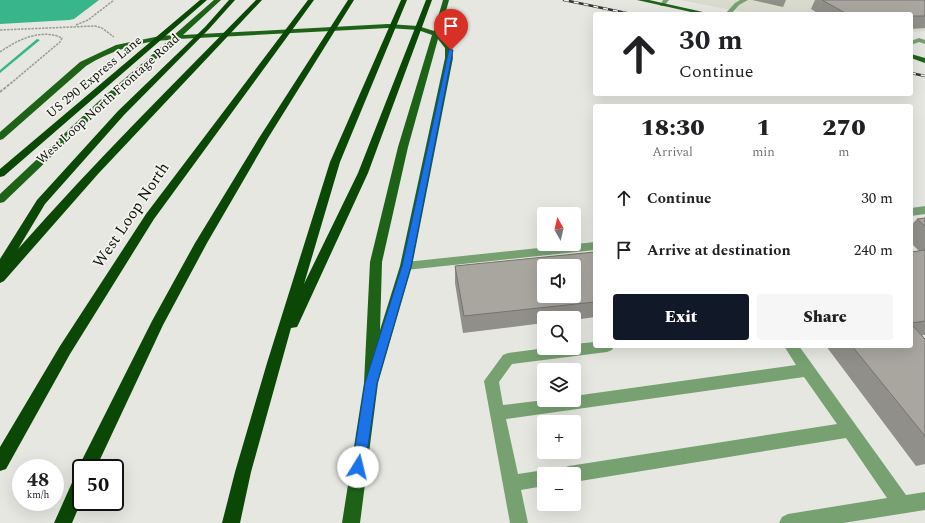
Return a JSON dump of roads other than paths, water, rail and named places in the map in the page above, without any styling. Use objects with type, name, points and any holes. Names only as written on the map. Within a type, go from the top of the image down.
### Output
[{"type":"highway","name":"US 290 Express Lane","points":[[0,174],[204,0]]},
{"type":"highway","points":[[0,269],[42,202],[121,113],[207,28],[232,0]]},
{"type":"highway","points":[[0,278],[42,228],[96,169],[259,0]]},
{"type":"highway","name":"West Loop North","points":[[0,462],[70,344],[150,217],[311,0]]},
{"type":"highway","points":[[91,459],[181,278],[226,200],[351,0]]},
{"type":"highway","points":[[231,523],[243,472],[274,362],[335,162],[404,0]]},
{"type":"highway","points":[[274,362],[363,173],[429,0]]},
{"type":"highway","points":[[63,523],[72,502]]},
{"type":"main road","name":"West Loop North Frontage Road","points":[[0,200],[153,58],[218,0]]},
{"type":"main road","points":[[351,523],[371,383],[376,262],[403,147],[446,0]]},
{"type":"main road","points":[[640,0],[664,2],[702,12]]},
{"type":"main road","points":[[0,137],[83,64],[105,52],[130,43],[160,38],[388,26],[429,30],[444,39],[451,50],[406,266],[371,383]]},
{"type":"main road","points":[[913,52],[925,52]]},
{"type":"main road","points":[[913,57],[925,61]]},
{"type":"street","points":[[730,12],[737,4],[744,0]]},
{"type":"street","points":[[913,42],[923,40]]},
{"type":"street","points":[[913,212],[925,210]]},
{"type":"street","points":[[406,266],[593,246]]},
{"type":"street","points":[[519,523],[492,381],[508,359],[593,348]]},
{"type":"street","points":[[792,348],[902,505]]},
{"type":"street","points":[[498,413],[808,370]]},
{"type":"street","points":[[581,472],[849,430]]},
{"type":"street","points":[[512,483],[537,479]]},
{"type":"street","points":[[788,523],[925,501]]},
{"type":"waterway","points":[[0,72],[38,40]]},
{"type":"railway","points":[[564,0],[621,12]]},
{"type":"railway","points":[[913,73],[925,76]]}]
